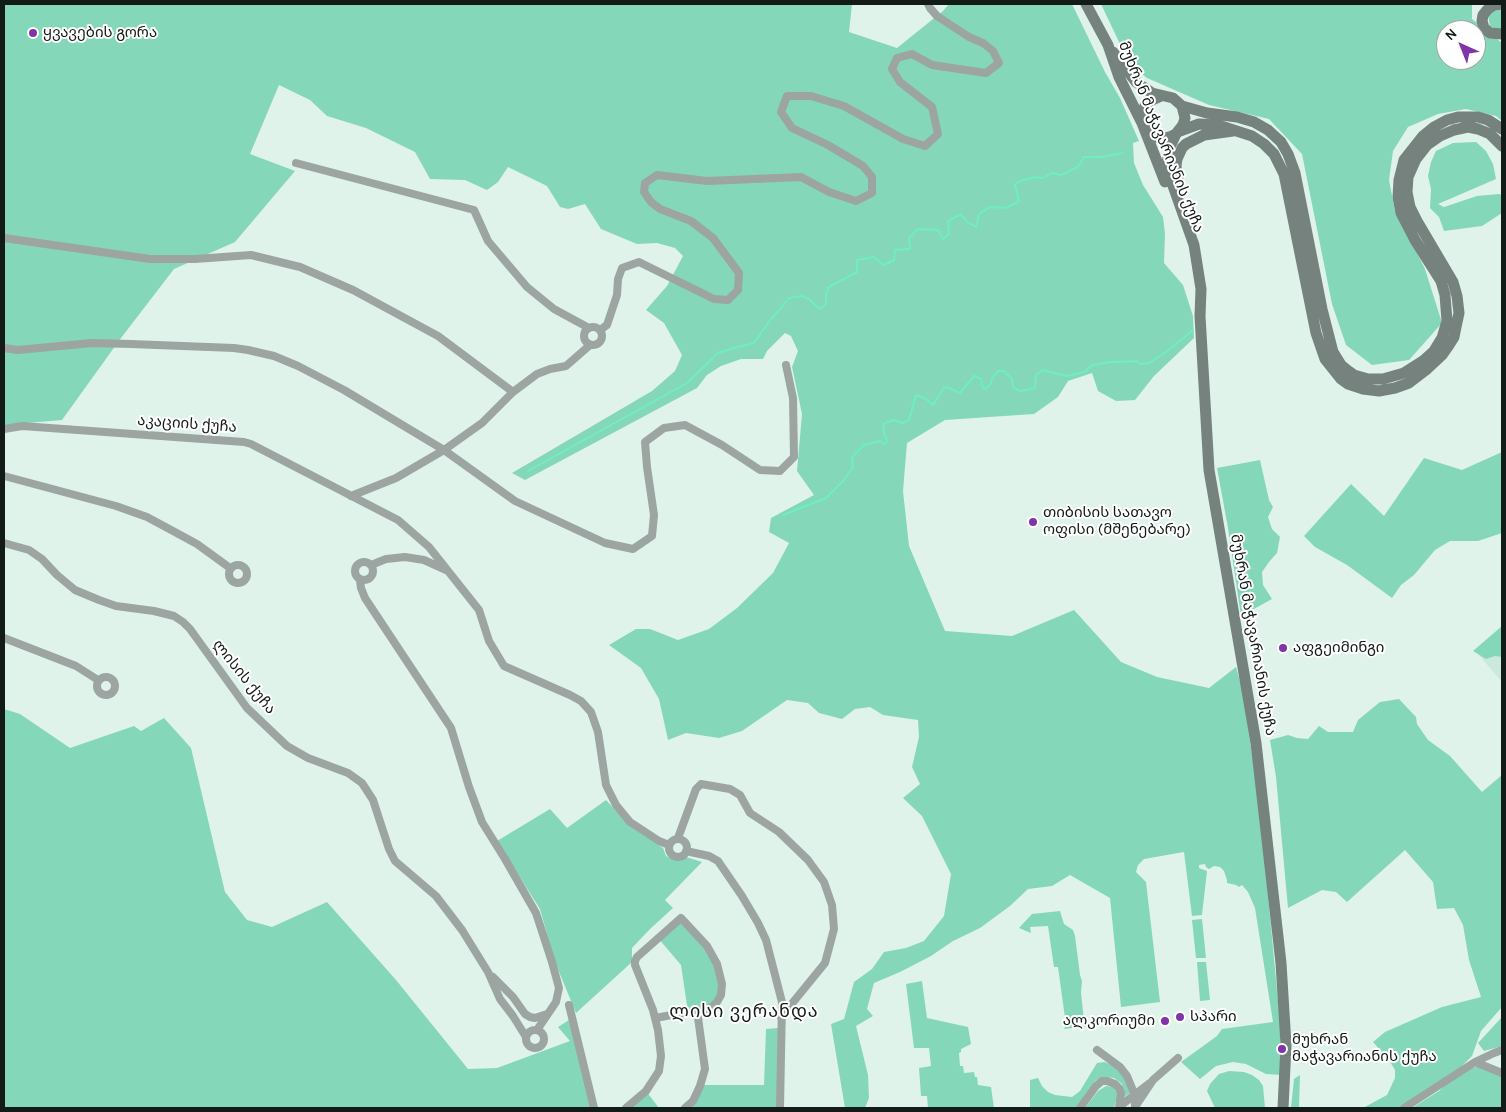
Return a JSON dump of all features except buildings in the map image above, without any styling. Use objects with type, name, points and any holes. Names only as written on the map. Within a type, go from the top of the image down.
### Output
[{"type":"main road","name":"მუხრან მაჭავარიანის ქუჩა","points":[[1086,4],[1108,45],[1119,77],[1142,123],[1186,236],[1200,316]]},
{"type":"main road","points":[[1480,4],[1484,28],[1499,36]]},
{"type":"main road","points":[[1482,19],[1485,12],[1491,7],[1502,4]]},
{"type":"main road","points":[[1108,45],[1136,82],[1146,90],[1173,98],[1182,106],[1254,122],[1276,136],[1284,147],[1295,173],[1322,309],[1333,352],[1341,365],[1347,370],[1354,375],[1368,379],[1383,379],[1404,373],[1423,361],[1434,351],[1442,338],[1448,321],[1445,295],[1441,281],[1415,240],[1401,213],[1398,196],[1399,180],[1404,160],[1423,136],[1447,120],[1467,116],[1478,117],[1488,120],[1502,129]]},
{"type":"main road","points":[[1161,96],[1150,101],[1143,112],[1142,123],[1156,137],[1170,137],[1191,126],[1218,125],[1252,136],[1274,154],[1282,168],[1316,333],[1324,359],[1337,375],[1348,384],[1363,389],[1379,391],[1409,383],[1442,355],[1454,337],[1458,320],[1457,296],[1453,282],[1410,207],[1407,192],[1408,177],[1416,159],[1427,145],[1440,136],[1454,130],[1478,129],[1490,134],[1502,146]]},
{"type":"main road","points":[[1178,132],[1185,118],[1182,106]]},
{"type":"main road","points":[[1201,289],[1202,261],[1199,245],[1178,180],[1177,159],[1182,148],[1197,137],[1204,134],[1237,131]]},
{"type":"main road","name":"მუხრან მაჭავარიანის ქუჩა","points":[[1178,132],[1168,154],[1167,164],[1194,244],[1201,289],[1200,316],[1209,470],[1256,743],[1281,963],[1286,1045],[1282,1108]]},
{"type":"street","points":[[600,330],[607,325],[617,295],[618,279],[622,268],[639,262],[714,299],[728,300],[738,290],[739,273],[713,238],[692,221],[660,208],[651,202],[644,192],[645,183],[657,176],[707,181],[801,177],[829,192],[856,202],[872,193],[872,177],[863,166],[828,145],[792,128],[781,112],[787,96],[811,96],[844,106],[903,139],[925,146],[938,134],[932,107],[900,82],[892,70],[897,58],[912,54],[932,65],[986,73],[999,63],[993,51],[983,43],[968,37],[936,16],[928,4]]},
{"type":"street","points":[[296,163],[474,210],[488,241],[527,286],[554,309],[589,328],[595,327],[600,330],[603,335],[601,342],[596,345],[590,345],[585,341],[584,335],[589,328]]},
{"type":"street","points":[[4,238],[150,259],[195,259],[251,255],[300,267],[353,290],[438,336],[513,392]]},
{"type":"street","points":[[4,348],[18,350],[92,343],[218,347],[248,350],[274,356],[344,390],[444,450],[515,500],[605,543],[633,549],[652,536],[654,515],[645,442],[664,428],[685,425],[722,445],[760,470],[780,471],[794,457],[793,398],[786,365]]},
{"type":"street","points":[[351,496],[396,478],[444,450],[482,423],[513,392],[537,374],[566,366],[590,345]]},
{"type":"street","name":"აკაციის ქუჩა","points":[[5,428],[22,426],[251,444],[398,520],[429,547],[447,571]]},
{"type":"street","points":[[4,476],[116,506],[146,518],[173,530],[230,568]]},
{"type":"street","name":"ლისის ქუჩა","points":[[6,545],[30,550],[42,558],[57,575],[75,590],[116,606],[154,611],[174,616],[183,622],[247,708],[287,746],[308,758],[348,773],[362,783],[373,800],[389,849],[395,860],[436,896],[462,930],[488,972],[500,999],[519,1024],[526,1037]]},
{"type":"street","points":[[537,1030],[542,1033],[544,1039],[539,1046],[534,1048],[528,1045],[526,1037],[529,1032],[537,1030],[549,1013],[556,1002],[559,988],[536,913],[482,822],[469,787],[452,728],[366,598],[361,588],[360,580],[355,573],[356,567],[363,562],[371,565],[386,559],[405,557],[424,560],[447,571],[479,610],[490,641],[504,666],[570,695],[581,701],[591,712],[598,732],[606,785],[616,805],[630,822],[659,841],[669,845]]},
{"type":"street","points":[[360,580],[371,577],[373,572],[371,565]]},
{"type":"street","points":[[4,638],[76,666],[98,680]]},
{"type":"street","points":[[678,838],[696,789],[701,784],[730,789],[740,795],[750,814],[780,832],[808,860],[824,882],[832,905],[834,929],[825,963],[781,1017]]},
{"type":"street","points":[[678,838],[684,841],[687,847],[683,855],[676,856],[670,852],[669,845],[672,840],[678,838]]},
{"type":"street","points":[[686,851],[708,856],[718,861],[758,923],[766,940],[782,1002],[780,1108]]},
{"type":"street","points":[[626,1108],[646,1091],[658,1071],[661,1056],[655,1018],[635,961],[637,957],[681,918],[707,946],[717,964],[722,984],[721,995],[711,1008],[655,1018]]},
{"type":"street","name":"ლისის ქუჩა","points":[[488,972],[513,997],[525,1014],[535,1018],[549,1013]]},
{"type":"street","points":[[569,1005],[594,1108]]},
{"type":"street","points":[[685,1108],[693,1101],[705,1069],[697,1010]]},
{"type":"street","points":[[1097,1050],[1124,1071],[1134,1093],[1134,1107]]},
{"type":"street","points":[[1404,1108],[1475,1062],[1502,1050]]},
{"type":"street","points":[[1119,1107],[1134,1093],[1154,1080],[1178,1058]]},
{"type":"street","points":[[1475,1062],[1502,1073]]},
{"type":"street","points":[[1080,1108],[1096,1086],[1102,1081],[1107,1080],[1119,1088],[1121,1093],[1119,1107]]},
{"type":"street","points":[[1134,1107],[1154,1080]]},
{"type":"shaded area","points":[[1502,631],[1502,682],[1477,653]]},
{"type":"green space","points":[[4,4],[852,4],[849,32],[897,48],[949,4],[1072,4],[1105,72],[1120,98],[1139,141],[1133,143],[1134,163],[1143,185],[1163,217],[1165,234],[1164,263],[1183,285],[1193,316],[1194,338],[1154,376],[1135,400],[1116,401],[1098,391],[1092,373],[1068,381],[1058,397],[1034,414],[945,420],[907,443],[903,491],[909,546],[945,631],[1012,636],[1074,610],[1121,662],[1157,677],[1209,688],[1236,667],[1242,688],[1259,800],[1280,1022],[1281,1075],[1266,1074],[1246,1064],[1233,1062],[1216,1066],[1200,1079],[1181,1062],[1217,1036],[1222,1029],[1273,1022],[1255,908],[1248,892],[1242,885],[1239,887],[1227,883],[1224,871],[1220,867],[1214,866],[1209,869],[1205,864],[1199,865],[1199,868],[1207,871],[1202,915],[1192,916],[1184,852],[1144,859],[1138,865],[1136,872],[1146,882],[1160,1002],[1121,1007],[1110,898],[1070,875],[1052,886],[1028,889],[1010,906],[980,928],[953,941],[931,956],[874,983],[867,1009],[873,1016],[856,1026],[868,1075],[869,1098],[865,1108],[845,1108],[831,1024],[844,1019],[854,982],[872,969],[884,952],[906,948],[924,941],[944,916],[951,874],[922,816],[903,798],[920,784],[912,767],[919,737],[918,720],[883,715],[870,707],[855,709],[842,719],[819,713],[808,703],[787,700],[742,731],[719,738],[686,733],[668,740],[659,699],[641,668],[609,645],[636,629],[650,629],[678,640],[709,629],[737,608],[773,573],[789,543],[769,532],[771,518],[814,495],[797,471],[802,414],[792,367],[798,351],[791,336],[785,333],[767,351],[763,359],[741,359],[721,366],[707,375],[697,388],[525,480],[512,473],[652,391],[675,371],[682,355],[664,323],[646,310],[667,286],[683,256],[675,248],[657,243],[637,244],[601,229],[585,204],[568,209],[560,207],[547,186],[508,167],[498,182],[487,190],[465,180],[430,179],[415,152],[366,128],[327,116],[310,100],[279,85],[250,154],[295,171],[235,242],[174,269],[62,420],[4,425]]},
{"type":"green space","points":[[1101,4],[1472,4],[1473,20],[1436,20],[1436,70],[1486,70],[1486,30],[1502,43],[1502,121],[1496,116],[1466,109],[1438,114],[1408,127],[1393,151],[1389,180],[1395,211],[1425,269],[1442,323],[1409,360],[1372,365],[1346,345],[1332,304],[1302,154],[1269,119],[1209,105],[1147,78],[1129,63]]},
{"type":"green space","points":[[1502,8],[1502,31],[1498,31],[1490,26],[1488,16],[1492,11]]},
{"type":"green space","points":[[1476,142],[1486,151],[1493,164],[1496,179],[1438,204],[1444,207],[1477,196],[1499,194],[1502,195],[1502,213],[1482,226],[1444,231],[1439,217],[1430,208],[1431,189],[1428,176],[1431,162],[1436,151],[1453,143]]},
{"type":"green space","points":[[1502,452],[1502,533],[1478,541],[1450,541],[1435,550],[1414,575],[1401,585],[1392,598],[1347,565],[1315,547],[1304,536],[1351,484],[1384,516],[1424,458],[1462,470]]},
{"type":"green space","points":[[1260,460],[1269,500],[1273,507],[1268,517],[1272,529],[1280,537],[1277,553],[1262,572],[1263,585],[1272,599],[1241,616],[1217,468]]},
{"type":"green space","points":[[1502,626],[1502,657],[1495,656],[1486,659],[1473,651]]},
{"type":"green space","points":[[1399,699],[1416,717],[1417,724],[1428,740],[1450,756],[1482,792],[1502,775],[1502,1007],[1481,1031],[1472,1056],[1461,1067],[1398,1108],[1363,1108],[1387,1095],[1395,1078],[1395,1070],[1389,1060],[1373,1042],[1385,1032],[1442,1007],[1481,997],[1469,960],[1463,925],[1454,908],[1437,909],[1433,882],[1405,850],[1347,902],[1336,892],[1322,890],[1288,908],[1276,777],[1270,740],[1288,735],[1308,739],[1319,726],[1328,732],[1353,732],[1358,720],[1380,702]]},
{"type":"green space","points":[[4,709],[20,714],[70,748],[134,726],[141,731],[164,718],[191,748],[225,892],[247,920],[272,927],[327,902],[396,980],[468,1069],[497,1068],[570,1041],[558,1027],[569,1020],[594,1108],[4,1108]]},
{"type":"green space","points":[[606,800],[631,827],[663,848],[666,856],[677,861],[686,857],[702,862],[665,900],[673,908],[632,948],[632,962],[576,1013],[555,962],[540,909],[497,841],[550,809],[567,828]]},
{"type":"green space","points":[[1060,911],[1064,924],[1073,930],[1075,936],[1082,981],[1081,993],[1084,1020],[1090,1026],[1064,1029],[1066,1025],[1058,967],[1054,967],[1048,926],[1030,927],[1031,933],[1019,928],[1032,914]]},
{"type":"green space","points":[[681,918],[707,946],[722,984],[711,1008],[688,1012],[681,965],[658,938]]},
{"type":"green space","points":[[1202,919],[1206,958],[1196,958],[1192,920]]},
{"type":"green space","points":[[1197,962],[1206,962],[1210,1000],[1200,1001]]},
{"type":"green space","points":[[922,981],[927,1018],[968,1027],[971,1044],[961,1049],[959,1053],[960,1066],[963,1066],[964,1073],[974,1072],[978,1085],[991,1087],[994,1108],[928,1108],[927,1096],[921,1096],[919,1068],[931,1066],[929,1048],[914,1048],[906,984]]},
{"type":"green space","points":[[1502,1017],[1502,1046],[1484,1051],[1478,1043]]},
{"type":"green space","points":[[778,1028],[777,1108],[688,1108],[703,1085],[764,1085],[766,1029]]},
{"type":"green space","points":[[1105,1062],[1120,1069],[1130,1093],[1124,1097],[1122,1084],[1114,1078],[1103,1077],[1095,1081],[1076,1108],[1030,1108],[1030,1080],[1038,1078],[1048,1092],[1055,1095],[1072,1097],[1080,1091],[1097,1063]]},
{"type":"green space","points":[[1488,1065],[1502,1076],[1502,1108],[1412,1108],[1439,1091],[1454,1077],[1470,1068]]},
{"type":"green space","points":[[1229,1071],[1244,1072],[1259,1080],[1263,1086],[1265,1108],[1215,1108],[1207,1091],[1210,1084],[1219,1074]]},
{"type":"green space","points":[[1300,1075],[1299,1108],[1291,1108],[1294,1079]]},
{"type":"green space","points":[[1106,1086],[1113,1087],[1117,1092],[1114,1108],[1085,1108],[1098,1091]]},
{"type":"green space","points":[[646,1091],[659,1108],[626,1108]]},
{"type":"waterway","points":[[528,471],[687,383],[718,353],[754,343],[789,298],[802,296],[809,299],[819,309],[826,305],[826,294],[829,287],[857,272],[857,260],[874,257],[884,265],[894,260],[895,250],[910,249],[909,238],[918,229],[938,230],[943,239],[949,234],[948,221],[961,214],[967,222],[976,227],[979,214],[990,207],[1006,208],[1019,201],[1015,185],[1020,181],[1036,177],[1043,178],[1052,173],[1061,175],[1078,167],[1084,157],[1101,157],[1123,153]]},
{"type":"waterway","points":[[783,515],[826,498],[843,481],[853,467],[852,457],[864,445],[880,441],[884,444],[887,441],[883,424],[893,420],[903,423],[909,420],[916,395],[926,399],[933,405],[943,389],[946,387],[960,393],[974,376],[981,379],[983,388],[986,389],[998,371],[1004,371],[1012,379],[1013,387],[1020,391],[1035,388],[1036,375],[1042,370],[1067,376],[1085,372],[1092,365],[1137,361],[1140,364],[1149,363],[1193,330]]},
{"type":"place","name":"ყვავების გორა","points":[[33,33]]},
{"type":"place","name":"თიბისის სათავო ოფისი (მშენებარე)","points":[[1033,522]]},
{"type":"place","name":"აფგეიმინგი","points":[[1283,648]]},
{"type":"place","name":"სპარი","points":[[1180,1017]]},
{"type":"place","name":"ალკორიუმი","points":[[1165,1021]]},
{"type":"place","name":"მუხრან მაჭავარიანის ქუჩა","points":[[1282,1049]]},
{"type":"district","name":"ლისი ვერანდა","points":[[744,1012]]}]
